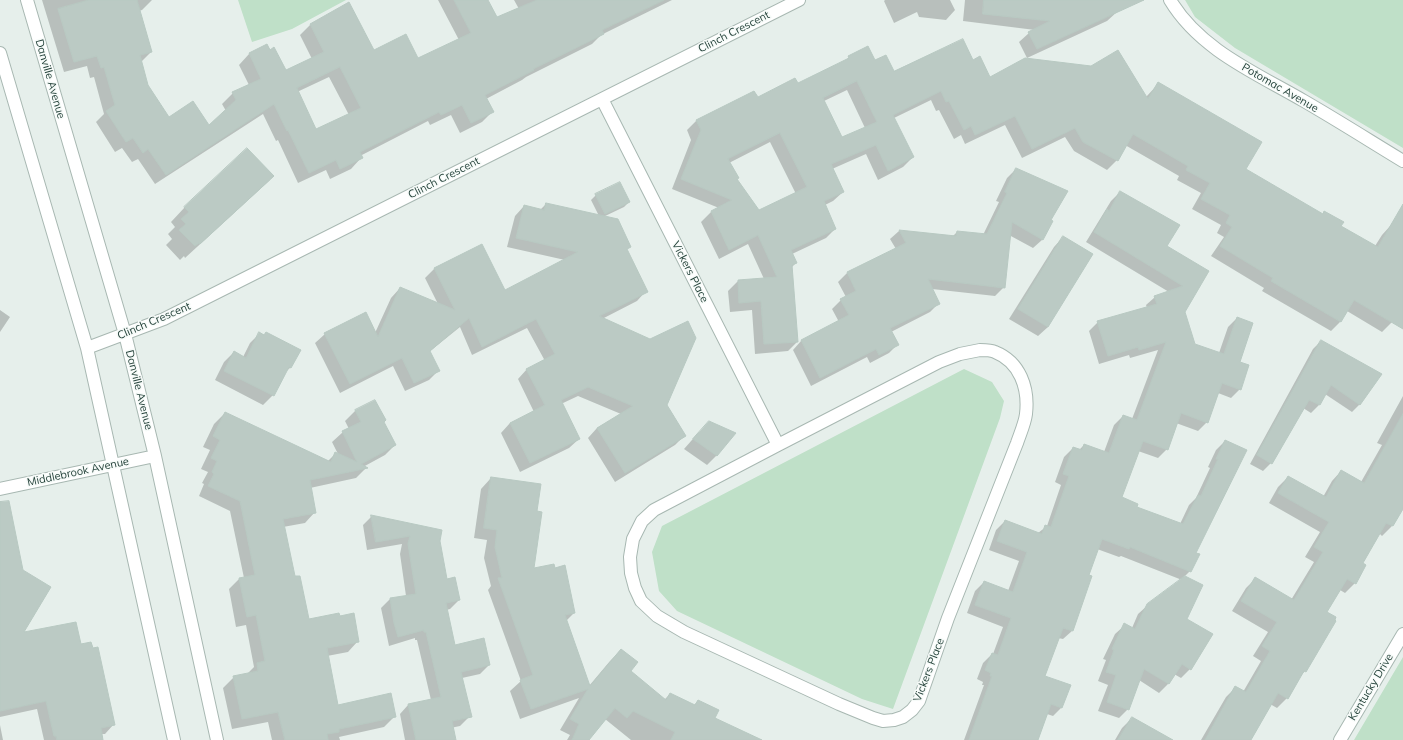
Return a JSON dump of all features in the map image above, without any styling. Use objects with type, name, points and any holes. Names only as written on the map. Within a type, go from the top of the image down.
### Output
[{"type":"street","name":"Danville Avenue","points":[[27,0],[125,334],[155,456],[217,740]]},
{"type":"street","name":"Clinch Crescent","points":[[87,348],[171,315],[798,0]]},
{"type":"street","name":"Potomac Avenue","points":[[1170,0],[1190,27],[1203,39],[1236,63],[1305,102],[1403,161]]},
{"type":"street","points":[[0,53],[87,348],[114,464],[174,740]]},
{"type":"street","name":"Vickers Place","points":[[602,99],[778,445]]},
{"type":"street","name":"Vickers Place","points":[[980,350],[995,352],[1012,362],[1022,377],[1025,388],[1026,414],[1017,443],[948,618],[919,701],[912,710],[903,717],[883,721],[873,718],[839,704],[684,632],[657,616],[641,601],[634,588],[630,557],[633,539],[642,521],[654,510],[778,445],[939,362],[960,354],[980,350]]},
{"type":"street","name":"Middlebrook Avenue","points":[[0,489],[155,456]]},
{"type":"street","name":"Kentucky Drive","points":[[1340,740],[1403,634]]},
{"type":"green space","points":[[238,0],[346,0],[292,29],[252,42]]},
{"type":"green space","points":[[1185,0],[1403,0],[1403,148],[1235,48],[1195,17]]},
{"type":"green space","points":[[964,369],[992,382],[1004,401],[1000,418],[893,709],[862,699],[677,611],[659,591],[652,552],[662,526]]},
{"type":"green space","points":[[1403,657],[1403,740],[1354,740]]},
{"type":"building","points":[[89,0],[137,0],[152,52],[140,55],[148,85],[169,117],[193,101],[209,125],[236,100],[232,92],[261,79],[249,53],[267,44],[270,50],[274,47],[286,70],[324,52],[310,24],[349,2],[374,50],[406,34],[418,58],[471,33],[454,0],[488,0],[497,17],[537,0],[664,0],[602,30],[604,34],[533,69],[534,70],[485,95],[494,112],[471,123],[462,105],[441,115],[439,112],[360,152],[363,158],[340,169],[336,160],[309,173],[274,104],[166,175],[148,149],[143,153],[133,138],[126,142],[106,111],[115,105],[104,67],[101,68],[97,56],[74,62],[58,9]],"holes":[[[340,67],[361,108],[316,129],[297,88]]]},
{"type":"building","points":[[984,0],[1144,0],[1037,49],[1028,32],[1050,21],[983,14]]},
{"type":"building","points":[[963,39],[973,60],[980,56],[990,77],[1025,58],[1091,66],[1118,50],[1148,99],[1158,82],[1262,142],[1246,169],[1323,214],[1324,211],[1344,222],[1341,226],[1378,247],[1403,204],[1403,329],[1354,300],[1341,322],[1271,281],[1273,278],[1220,246],[1232,227],[1226,223],[1230,215],[1201,199],[1210,183],[1186,170],[1188,166],[1133,134],[1118,161],[1083,142],[1075,128],[1032,149],[1015,116],[975,135],[971,126],[964,130],[949,101],[946,102],[941,91],[893,115],[914,157],[888,171],[876,145],[831,164],[844,192],[824,201],[836,229],[791,250],[797,263],[792,265],[798,342],[764,344],[761,301],[739,303],[738,280],[777,277],[758,235],[729,250],[711,211],[732,200],[681,179],[701,130],[696,120],[754,91],[758,97],[795,78],[798,83],[849,58],[848,56],[868,46],[875,60],[886,55],[894,71]],"holes":[[[857,81],[877,122],[842,137],[823,98]],[[780,133],[807,187],[759,210],[737,179],[739,178],[728,159]]]},
{"type":"building","points":[[247,148],[274,176],[200,244],[199,243],[195,246],[179,230],[186,224],[181,219],[189,212],[184,207]]},
{"type":"building","points":[[1016,168],[1068,191],[1051,220],[1053,221],[1043,240],[1012,222],[1005,288],[928,279],[940,304],[890,328],[899,345],[879,355],[876,349],[820,378],[801,340],[849,315],[840,299],[856,291],[847,272],[906,243],[899,230],[956,236],[957,231],[987,234],[1007,193],[1005,192]]},
{"type":"building","points":[[620,182],[630,202],[605,214],[595,194]]},
{"type":"building","points":[[1120,191],[1180,225],[1167,246],[1209,271],[1185,312],[1195,344],[1224,354],[1237,317],[1253,323],[1240,362],[1249,365],[1241,390],[1222,383],[1208,423],[1181,413],[1168,450],[1143,441],[1122,497],[1138,504],[1137,507],[1183,524],[1198,495],[1201,496],[1225,440],[1247,450],[1196,553],[1200,554],[1191,572],[1130,547],[1129,549],[1102,539],[1089,575],[1092,576],[1073,631],[1063,628],[1045,676],[1071,685],[1062,708],[1051,704],[1038,740],[969,740],[992,676],[990,676],[991,673],[985,670],[992,653],[998,655],[1011,618],[975,605],[984,581],[1013,592],[1027,552],[997,541],[1005,520],[1042,534],[1045,525],[1051,527],[1069,476],[1063,474],[1073,447],[1082,450],[1084,444],[1109,453],[1123,415],[1137,420],[1166,342],[1139,350],[1138,347],[1108,356],[1097,321],[1157,304],[1154,296],[1183,286],[1094,232],[1107,209],[1109,211]]},
{"type":"building","points":[[546,203],[618,219],[631,247],[627,249],[648,292],[599,316],[650,339],[688,321],[696,338],[667,405],[686,436],[625,473],[597,428],[633,406],[588,387],[561,400],[580,439],[530,463],[510,423],[545,405],[526,369],[555,354],[536,319],[482,347],[469,318],[430,351],[440,371],[414,383],[402,358],[350,384],[324,333],[366,312],[378,337],[400,287],[455,310],[434,268],[482,244],[505,290],[578,252],[516,238],[524,205],[544,210]]},
{"type":"building","points":[[1063,236],[1093,254],[1048,327],[1018,309]]},
{"type":"building","points":[[259,332],[264,335],[266,332],[301,350],[291,368],[289,367],[274,396],[224,371],[234,351],[246,358]]},
{"type":"building","points":[[1321,340],[1382,374],[1360,405],[1331,385],[1320,405],[1309,400],[1272,464],[1257,455]]},
{"type":"building","points":[[375,400],[386,420],[384,422],[396,445],[361,464],[368,468],[310,480],[316,513],[283,519],[295,576],[300,576],[309,619],[339,613],[340,616],[354,613],[359,642],[327,648],[338,705],[391,693],[396,717],[339,729],[339,732],[327,734],[328,740],[285,740],[278,712],[242,719],[233,676],[258,671],[257,663],[265,661],[256,615],[247,617],[239,578],[255,575],[240,501],[208,486],[214,474],[212,472],[217,461],[211,458],[220,440],[213,436],[225,412],[331,462],[335,452],[357,462],[342,431],[361,422],[355,410]]},
{"type":"building","points":[[1403,414],[1403,509],[1393,526],[1386,523],[1363,563],[1366,565],[1356,584],[1347,579],[1327,612],[1336,617],[1336,621],[1306,672],[1304,671],[1288,699],[1278,693],[1251,740],[1205,740],[1235,686],[1246,692],[1270,651],[1262,646],[1277,622],[1241,601],[1255,577],[1294,600],[1323,552],[1314,547],[1329,522],[1278,493],[1288,476],[1326,497],[1341,470],[1364,483]]},
{"type":"building","points":[[709,421],[736,433],[717,456],[693,439]]},
{"type":"building","points":[[491,477],[541,484],[537,511],[542,512],[534,568],[554,564],[555,568],[565,565],[575,613],[565,615],[590,686],[621,649],[638,662],[631,671],[666,700],[670,693],[695,705],[698,700],[719,710],[715,718],[762,740],[671,740],[675,732],[633,711],[627,718],[615,708],[589,740],[572,740],[579,724],[570,719],[588,689],[531,709],[520,680],[533,675],[498,578],[502,578],[495,547],[497,530],[484,528]]},
{"type":"building","points":[[9,501],[23,570],[51,587],[24,632],[76,622],[81,644],[91,642],[93,648],[98,647],[115,725],[101,728],[103,740],[57,740],[56,736],[54,736],[46,701],[0,711],[0,502]]},
{"type":"building","points":[[371,515],[442,530],[440,541],[447,579],[455,577],[460,600],[446,603],[455,645],[484,638],[490,665],[461,672],[472,717],[452,721],[456,740],[416,740],[408,704],[441,697],[426,632],[424,632],[424,630],[398,637],[394,623],[390,598],[416,594],[408,544],[410,536],[376,542]]},
{"type":"building","points":[[1185,576],[1203,585],[1187,619],[1213,634],[1191,670],[1182,664],[1169,684],[1144,669],[1129,710],[1107,702],[1116,675],[1106,672],[1114,650],[1112,649],[1124,623],[1135,629],[1147,604]]},
{"type":"building","points":[[1132,717],[1173,740],[1118,740]]}]
